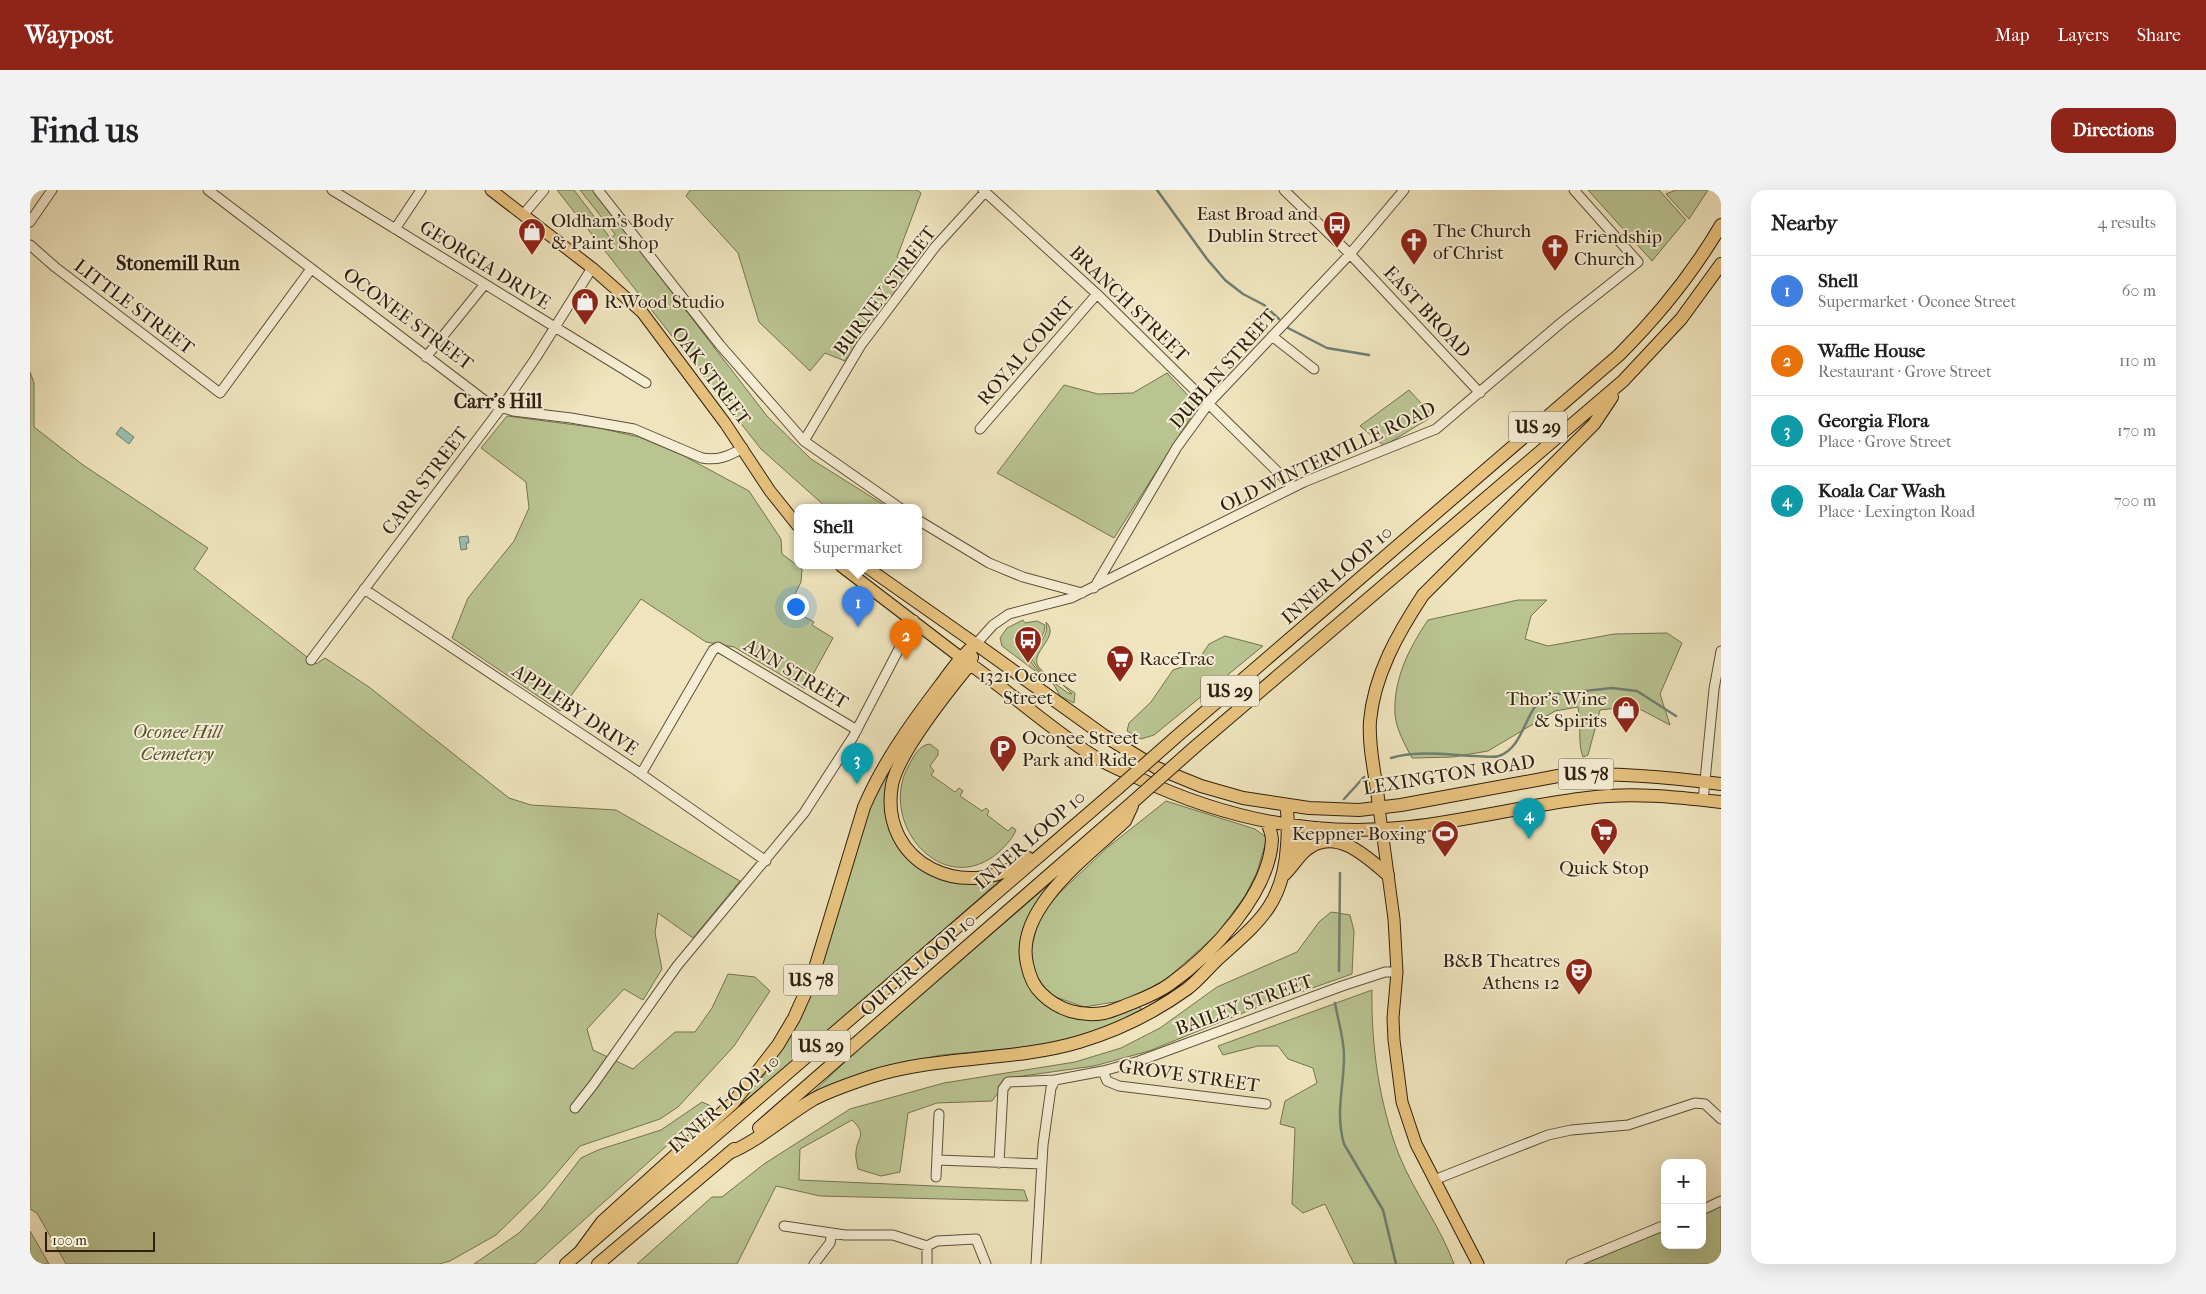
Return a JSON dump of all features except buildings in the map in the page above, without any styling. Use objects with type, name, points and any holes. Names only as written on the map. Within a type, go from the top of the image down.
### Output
[{"type":"highway","name":"INNER LOOP 10","points":[[566,1264],[1061,839],[1176,737],[1619,355],[1669,301],[1721,225]]},
{"type":"highway","name":"OUTER LOOP 10","points":[[598,1264],[728,1154],[1196,746],[1623,382],[1681,319],[1721,264]]},
{"type":"highway","points":[[1379,808],[1370,721],[1377,688],[1390,650],[1402,626],[1423,595],[1594,424],[1623,382]]},
{"type":"highway","name":"US 78","points":[[580,1252],[602,1222],[733,1103],[778,1045],[794,1018],[812,978],[864,807],[874,783],[910,724],[965,661],[976,644],[1103,735],[1157,768],[1201,786],[1243,798],[1286,805]]},
{"type":"highway","points":[[1061,839],[1042,847],[1019,865],[996,875],[973,879],[954,878],[938,872],[911,854],[896,827],[892,809],[892,786],[901,763],[927,720],[944,698],[965,661],[1040,719],[1096,758],[1183,799],[1268,822],[1324,829],[1357,842],[1387,869]]},
{"type":"highway","points":[[944,698],[964,683],[983,675]]},
{"type":"highway","name":"LEXINGTON ROAD","points":[[1286,805],[1332,810],[1379,808],[1567,775],[1633,775],[1721,784]]},
{"type":"highway","name":"US 78","points":[[1324,829],[1380,828],[1448,822],[1588,797],[1638,795],[1721,802]]},
{"type":"highway","points":[[1134,801],[1125,822],[1049,894],[1026,936],[1024,953],[1029,972],[1039,992],[1051,1003],[1065,1011],[1104,1013],[1147,997],[1170,984],[1205,953],[1230,928],[1253,895],[1270,853],[1272,837],[1268,822]]},
{"type":"highway","points":[[1284,876],[1289,825],[1286,805]]},
{"type":"highway","points":[[1287,859],[1300,840],[1324,829]]},
{"type":"highway","points":[[728,1154],[744,1147],[816,1098],[870,1077],[901,1068],[937,1062],[1071,1044],[1104,1033],[1158,1008],[1188,988],[1253,928],[1265,914],[1284,876],[1306,850],[1322,842],[1336,842],[1359,850],[1387,869]]},
{"type":"main road","name":"OAK STREET","points":[[491,190],[592,268],[642,312],[743,448]]},
{"type":"main road","points":[[743,448],[770,491],[794,521]]},
{"type":"main road","points":[[845,569],[965,661]]},
{"type":"main road","points":[[868,569],[976,644]]},
{"type":"main road","points":[[1379,808],[1380,828],[1394,919],[1396,972],[1393,1018],[1399,1086],[1405,1115],[1434,1180],[1478,1264]]},
{"type":"street","points":[[30,222],[52,190]]},
{"type":"street","name":"OCONEE STREET","points":[[208,190],[488,403],[500,408],[634,430],[702,458],[713,460],[727,457],[743,448]]},
{"type":"street","name":"GEORGIA DRIVE","points":[[332,190],[646,383]]},
{"type":"street","points":[[395,229],[421,190]]},
{"type":"street","points":[[523,215],[544,190]]},
{"type":"street","points":[[598,190],[720,346],[804,441],[894,504]]},
{"type":"street","name":"EAST BROAD","points":[[1284,190],[1350,254],[1480,393]]},
{"type":"street","name":"DUBLIN STREET","points":[[1093,588],[1177,447],[1210,403],[1350,254],[1404,190]]},
{"type":"street","name":"OLD WINTERVILLE ROAD","points":[[976,644],[993,625],[1008,614],[1064,601],[1293,487],[1436,430],[1562,322],[1638,262],[1574,190]]},
{"type":"street","name":"BURNEY STREET","points":[[804,441],[861,345],[935,247],[984,191]]},
{"type":"street","name":"BRANCH STREET","points":[[984,191],[1097,294],[1210,403],[1293,487]]},
{"type":"street","name":"LITTLE STREET","points":[[30,245],[55,267],[220,393],[312,269]]},
{"type":"street","name":"CARR STREET","points":[[311,660],[500,408],[555,328],[592,268]]},
{"type":"street","points":[[426,357],[485,284]]},
{"type":"street","name":"ROYAL COURT","points":[[980,429],[1097,294]]},
{"type":"street","points":[[1272,336],[1314,369]]},
{"type":"street","points":[[922,522],[1003,568],[1038,582],[1082,593]]},
{"type":"street","name":"APPLEBY DRIVE","points":[[364,588],[641,774],[766,861]]},
{"type":"street","points":[[574,1108],[593,1085],[677,966],[804,813],[857,730],[914,620]]},
{"type":"street","name":"ANN STREET","points":[[641,774],[704,664],[713,650],[718,647],[857,730]]},
{"type":"street","points":[[1703,801],[1714,689],[1721,651]]},
{"type":"street","name":"BAILEY STREET","points":[[1103,1071],[1157,1054],[1342,986],[1385,972],[1396,972]]},
{"type":"street","name":"GROVE STREET","points":[[999,1163],[1005,1085],[1013,1080],[1054,1080],[1103,1071],[1107,1081],[1119,1086],[1266,1104]]},
{"type":"street","points":[[1036,1264],[1042,1164],[1051,1088],[1054,1080]]},
{"type":"street","points":[[1434,1180],[1562,1131],[1628,1125],[1695,1103],[1705,1104],[1721,1119]]},
{"type":"street","points":[[936,1177],[939,1114]]},
{"type":"street","points":[[937,1160],[1042,1164]]},
{"type":"street","points":[[1706,1208],[1721,1201]]},
{"type":"street","points":[[784,1226],[832,1233],[894,1234],[927,1246],[937,1241],[976,1239],[986,1264]]},
{"type":"street","points":[[1570,1264],[1661,1227]]},
{"type":"street","points":[[814,1264],[830,1243],[832,1233]]},
{"type":"street","points":[[927,1246],[927,1264]]},
{"type":"green space","points":[[557,190],[574,190],[611,239],[615,234],[580,190],[593,190],[767,416],[811,459],[883,504],[823,504],[761,449]]},
{"type":"green space","points":[[690,190],[917,190],[921,193],[897,257],[913,269],[845,361],[825,353],[810,371],[759,322],[738,253],[686,196]]},
{"type":"green space","points":[[1588,190],[1659,190],[1686,220],[1652,261]]},
{"type":"green space","points":[[1676,190],[1708,190],[1689,219],[1666,194]]},
{"type":"green space","name":"Oconee Hill Cemetery","points":[[30,372],[34,383],[34,427],[83,465],[208,548],[194,569],[316,664],[325,658],[369,687],[509,798],[531,805],[616,810],[740,881],[693,938],[658,913],[655,933],[662,969],[643,1000],[624,989],[587,1029],[593,1050],[633,1069],[675,1032],[695,1032],[712,1008],[728,974],[755,977],[770,991],[734,1046],[678,1107],[660,1119],[580,1146],[544,1188],[496,1235],[450,1261],[439,1264],[66,1264],[37,1213],[30,1209]]},
{"type":"green space","points":[[1167,373],[1198,406],[1114,538],[997,473],[1064,385],[1098,394],[1133,393]]},
{"type":"green space","points":[[1409,390],[1433,416],[1384,446],[1360,426]]},
{"type":"green space","points":[[507,416],[599,428],[639,437],[684,456],[749,491],[781,539],[782,554],[794,563],[794,569],[802,569],[801,582],[788,608],[814,622],[812,625],[833,638],[805,689],[734,647],[706,642],[641,599],[560,711],[452,638],[468,598],[514,541],[529,508],[526,482],[481,448]]},
{"type":"green space","points":[[1518,600],[1547,600],[1531,616],[1525,639],[1548,646],[1614,634],[1667,633],[1682,643],[1660,694],[1670,725],[1634,706],[1600,710],[1588,755],[1583,757],[1580,745],[1578,707],[1555,711],[1488,751],[1453,757],[1412,758],[1397,725],[1395,701],[1404,665],[1428,620]]},
{"type":"green space","points":[[1023,620],[1025,623],[1037,621],[1045,625],[1043,635],[1032,652],[1031,662],[1038,671],[1068,693],[1072,694],[1063,685],[1075,693],[1074,703],[1060,696],[1054,685],[1002,646],[1000,638],[1007,628]]},
{"type":"green space","points":[[1046,622],[1050,628],[1050,633],[1038,655],[1038,666],[1060,684],[1039,670],[1032,660],[1035,650],[1046,633]]},
{"type":"green space","points":[[1225,636],[1263,646],[1154,735],[1141,739],[1127,731],[1129,723],[1151,702],[1173,670],[1197,662],[1209,644]]},
{"type":"green space","points":[[930,744],[938,750],[938,755],[930,766],[934,771],[931,775],[955,792],[959,788],[963,791],[960,796],[982,811],[986,808],[989,811],[987,815],[1008,831],[1012,827],[1016,830],[1000,851],[979,864],[958,867],[938,861],[921,849],[909,831],[901,810],[901,787],[915,755],[923,746]]},
{"type":"green space","points":[[889,764],[893,767],[887,794],[913,860],[940,879],[964,884],[997,879],[999,881],[715,1131],[765,1074],[791,1034],[855,843]]},
{"type":"green space","points":[[1166,801],[1255,829],[1267,838],[1257,872],[1245,896],[1216,935],[1161,984],[1121,1001],[1084,1007],[1050,995],[1034,972],[1031,949],[1038,922],[1053,899],[1108,847]]},
{"type":"green space","points":[[1053,881],[1030,915],[1022,934],[1020,955],[1030,986],[1064,1014],[1139,1005],[1142,1011],[1088,1035],[1037,1046],[941,1055],[888,1066],[806,1099],[865,1043]]},
{"type":"green space","points":[[1331,912],[1350,915],[1354,931],[1352,974],[1250,1010],[1149,1051],[1094,1066],[1009,1078],[992,1101],[937,1103],[908,1113],[900,1172],[881,1176],[858,1169],[856,1154],[861,1133],[852,1120],[800,1149],[799,1180],[1024,1190],[1028,1201],[820,1196],[776,1186],[737,1264],[637,1264],[712,1197],[722,1197],[764,1164],[850,1109],[944,1083],[1075,1062],[1121,1048],[1160,1028],[1217,987],[1297,952],[1319,922]]},
{"type":"green space","points":[[1372,990],[1375,1053],[1386,1115],[1405,1169],[1442,1236],[1454,1264],[1354,1264],[1325,1204],[1303,1213],[1292,1204],[1295,1128],[1280,1124],[1285,1101],[1317,1083],[1313,1068],[1288,1059],[1278,1046],[1258,1046],[1223,1055],[1218,1046]]},
{"type":"green space","points":[[702,1102],[711,1106],[535,1264],[474,1264],[519,1233],[541,1210],[581,1158],[598,1150],[661,1130]]},
{"type":"green space","points":[[1721,1206],[1721,1264],[1579,1264],[1661,1230],[1661,1249],[1706,1249],[1706,1212]]},
{"type":"green space","points":[[30,1231],[49,1264],[30,1264]]},
{"type":"shaded area","points":[[121,427],[134,437],[129,444],[116,434]]},
{"type":"shaded area","points":[[468,536],[469,543],[466,543],[467,549],[461,550],[459,537]]},
{"type":"waterway","points":[[1157,190],[1207,259],[1225,280],[1243,294],[1264,305],[1279,319]]},
{"type":"waterway","points":[[1288,328],[1327,348],[1369,355]]},
{"type":"waterway","points":[[1391,758],[1411,754],[1499,756],[1515,744],[1534,708],[1548,695],[1612,688],[1637,691],[1676,716]]},
{"type":"waterway","points":[[1344,799],[1364,777]]},
{"type":"waterway","points":[[1339,971],[1340,873]]},
{"type":"waterway","points":[[1335,1003],[1344,1049],[1340,1111],[1341,1132],[1344,1144],[1383,1210],[1396,1264]]},
{"type":"place","name":"East Broad and Dublin Street","points":[[1337,249]]},
{"type":"place","name":"Oldham's Body & Paint Shop","points":[[532,256]]},
{"type":"place","name":"The Church of Christ","points":[[1414,266]]},
{"type":"place","name":"Friendship Church","points":[[1555,272]]},
{"type":"place","name":"R.Wood Studio","points":[[585,326]]},
{"type":"place","name":"Shell","points":[[858,627]]},
{"type":"place","name":"Waffle House","points":[[906,660]]},
{"type":"place","name":"1321 Oconee Street","points":[[1028,664]]},
{"type":"place","name":"RaceTrac","points":[[1120,683]]},
{"type":"place","name":"Thor's Wine & Spirits","points":[[1626,734]]},
{"type":"place","name":"Oconee Street Park and Ride","points":[[1003,773]]},
{"type":"place","name":"Georgia Flora","points":[[857,784]]},
{"type":"place","name":"Koala Car Wash","points":[[1529,839]]},
{"type":"place","name":"Quick Stop","points":[[1604,856]]},
{"type":"place","name":"Keppner Boxing","points":[[1445,858]]},
{"type":"place","name":"B&B Theatres Athens 12","points":[[1579,996]]},
{"type":"district","name":"Stonemill Run","points":[[178,263]]},
{"type":"district","name":"Carr's Hill","points":[[498,401]]}]
